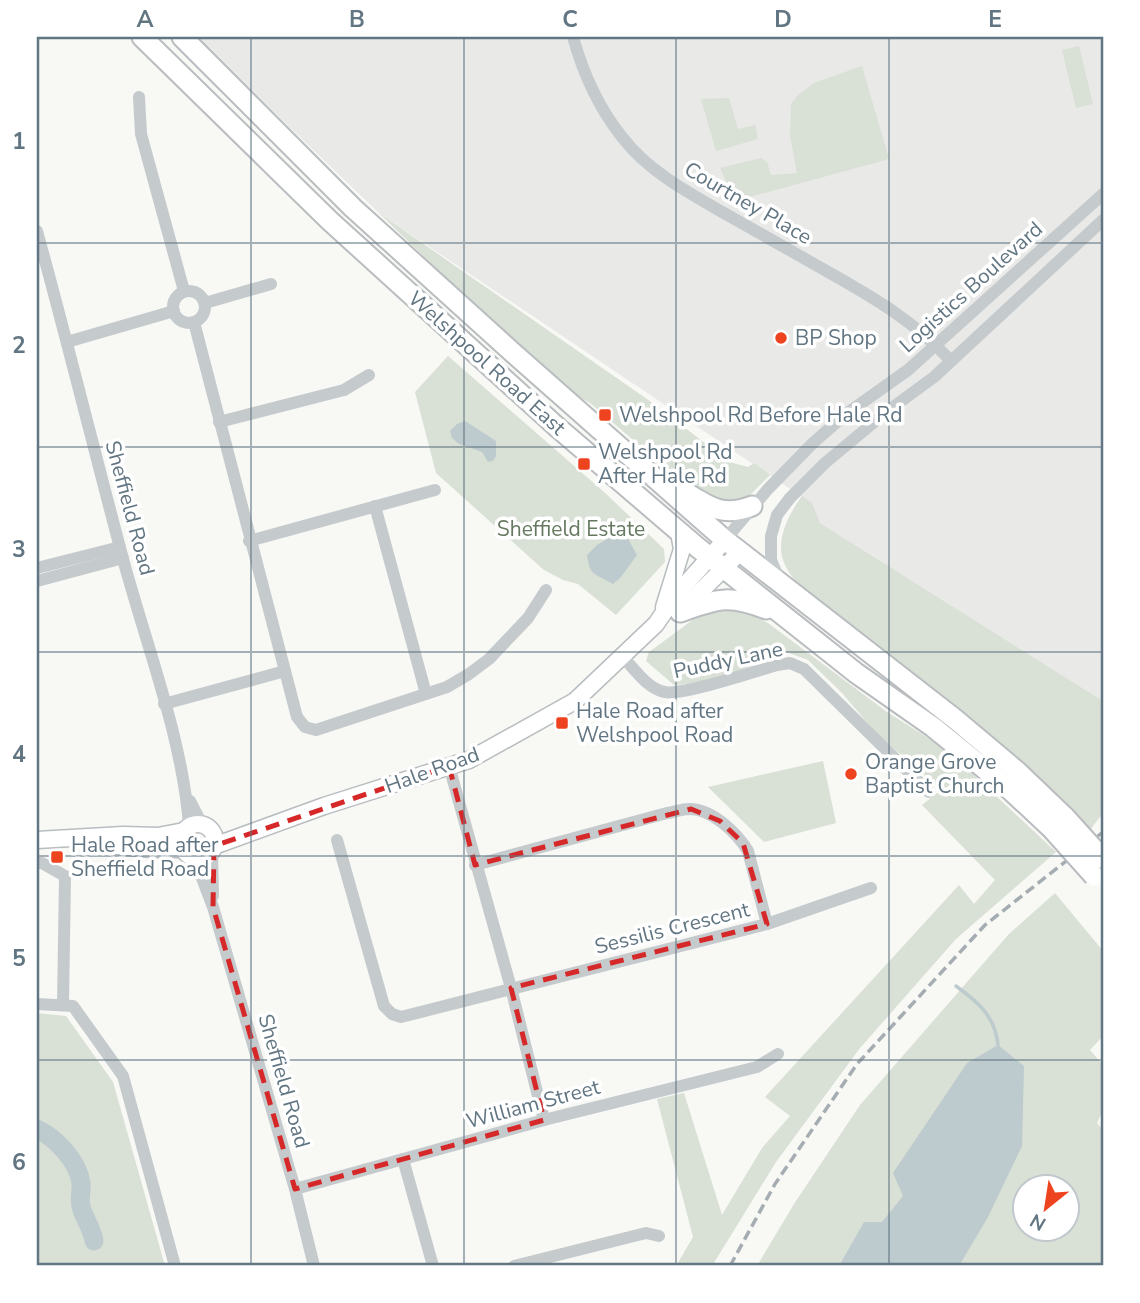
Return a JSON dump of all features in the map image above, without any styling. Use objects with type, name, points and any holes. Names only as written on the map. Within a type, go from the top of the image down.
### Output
[{"type":"highway","name":"Welshpool Road East","points":[[142,37],[330,221],[494,371],[678,532],[856,673],[933,727],[1007,787],[1058,823]]},
{"type":"highway","name":"Welshpool Road East","points":[[182,37],[353,208],[732,546],[955,719],[1018,772],[1100,874]]},
{"type":"highway","points":[[564,397],[590,407],[685,492],[730,513],[752,506]]},
{"type":"highway","points":[[666,618],[716,600],[730,599],[753,604],[783,616]]},
{"type":"main road","points":[[666,618],[667,589],[682,549],[678,532]]},
{"type":"main road","name":"Hale Road","points":[[43,840],[123,835],[202,835],[254,830],[469,760],[575,701],[666,618],[732,546]]},
{"type":"main road","points":[[202,835],[204,857],[188,853],[181,843],[202,835]]},
{"type":"main road","name":"Hale Road","points":[[43,840],[188,853]]},
{"type":"street","name":"Courtney Place","points":[[573,37],[590,88],[605,114],[623,139],[647,163],[681,188],[883,303],[917,327],[951,360]]},
{"type":"street","points":[[139,97],[141,134],[184,291]]},
{"type":"street","name":"Logistics Boulevard","points":[[732,546],[752,506],[824,434],[846,414],[908,370],[1103,194]]},
{"type":"street","name":"Logistics Boulevard","points":[[783,587],[775,573],[770,545],[774,523],[790,498],[825,463],[885,413],[914,394],[1103,220]]},
{"type":"street","name":"Sheffield Road","points":[[37,231],[187,794],[202,835],[213,906],[295,1189],[314,1266]]},
{"type":"street","points":[[205,303],[271,284]]},
{"type":"street","points":[[184,291],[197,292],[205,303],[202,317],[194,322],[181,321],[174,311],[175,299],[184,291]]},
{"type":"street","points":[[67,342],[174,311]]},
{"type":"street","points":[[194,322],[249,541],[297,717],[304,727],[316,730],[447,687],[489,659],[528,618],[546,590]]},
{"type":"street","points":[[219,422],[344,390],[369,374]]},
{"type":"street","points":[[249,541],[435,490]]},
{"type":"street","points":[[375,506],[426,694]]},
{"type":"street","points":[[37,581],[74,565],[121,552]]},
{"type":"street","points":[[37,568],[74,565]]},
{"type":"street","name":"Puddy Lane","points":[[623,657],[649,684],[665,692],[682,691],[777,665],[790,663],[804,668],[929,792]]},
{"type":"street","points":[[164,704],[285,671]]},
{"type":"street","points":[[449,766],[511,988],[544,1120]]},
{"type":"street","name":"Sessilis Crescent","points":[[337,840],[382,1000],[388,1012],[397,1017],[407,1017],[767,924],[748,851],[743,843],[720,821],[691,809],[667,813],[475,865]]},
{"type":"street","name":"Sheffield Road","points":[[188,853],[213,906]]},
{"type":"street","points":[[37,863],[65,876],[63,1005]]},
{"type":"street","points":[[767,924],[871,888]]},
{"type":"street","points":[[37,1004],[73,1006],[122,1076],[175,1266]]},
{"type":"street","name":"William Street","points":[[295,1189],[544,1120],[757,1067],[778,1054]]},
{"type":"street","points":[[404,1159],[433,1266]]},
{"type":"street","points":[[514,1266],[549,1262],[646,1233],[659,1236]]},
{"type":"highlighted area","points":[[449,766],[475,865],[691,809],[720,821],[743,843],[767,924],[511,988],[544,1120],[295,1189],[213,907],[214,846]]},
{"type":"shaded area","points":[[195,37],[1103,37],[1103,701],[820,523],[811,503],[379,213]]},
{"type":"shaded area","points":[[465,421],[496,441],[496,456],[493,461],[488,462],[482,452],[459,444],[452,438],[450,431]]},
{"type":"shaded area","points":[[609,538],[628,539],[637,555],[613,584],[592,571],[587,555]]},
{"type":"shaded area","points":[[998,1045],[1024,1066],[1022,1146],[988,1217],[959,1266],[839,1266],[864,1222],[882,1222],[903,1196],[893,1173],[967,1063]]},
{"type":"green space","points":[[1079,46],[1093,104],[1076,108],[1062,50]]},
{"type":"green space","points":[[862,66],[889,159],[735,201],[720,168],[761,158],[767,162],[771,175],[797,173],[790,136],[791,104],[814,83]]},
{"type":"green space","points":[[729,98],[738,129],[755,125],[758,139],[716,151],[701,99]]},
{"type":"green space","points":[[379,213],[657,406],[729,462],[748,467],[754,463],[770,475],[743,502],[729,506],[706,500],[667,475],[646,451],[590,403],[555,384]]},
{"type":"green space","name":"Sheffield Estate","points":[[448,356],[604,492],[664,549],[665,562],[616,615],[578,584],[544,570],[436,473],[415,392]]},
{"type":"green space","points":[[802,496],[812,503],[820,523],[1103,701],[1103,813],[1090,830],[1077,814],[865,645],[804,591],[791,574],[781,552],[785,526]]},
{"type":"green space","points":[[737,608],[768,623],[887,712],[947,750],[1056,852],[956,939],[860,1048],[776,1162],[712,1266],[676,1266],[693,1237],[657,1099],[684,1093],[722,1215],[762,1148],[790,1116],[765,1097],[959,885],[974,904],[995,880],[922,805],[941,790],[876,733],[842,693],[808,660],[781,650],[730,674],[702,682],[674,685],[646,661],[649,652],[698,616]]},
{"type":"green space","points":[[823,761],[836,823],[764,842],[708,787]]},
{"type":"green space","points":[[1055,893],[1103,951],[1103,1036],[1090,1050],[1103,1065],[1103,1110],[1097,1123],[1103,1130],[1103,1266],[757,1266],[794,1204],[860,1105],[1008,935]]},
{"type":"green space","points":[[37,1013],[66,1016],[113,1082],[165,1266],[37,1266]]},
{"type":"waterway","points":[[956,986],[989,1018],[998,1045]]},
{"type":"waterway","points":[[37,1129],[58,1144],[76,1167],[81,1183],[81,1206],[94,1241]]},
{"type":"railway","points":[[730,1266],[775,1184],[857,1064],[985,925],[1103,832]]},
{"type":"place","name":"BP Shop","points":[[781,338]]},
{"type":"place","name":"Welshpool Rd Before Hale Rd","points":[[605,415]]},
{"type":"place","name":"Welshpool Rd After Hale Rd","points":[[584,464]]},
{"type":"place","name":"Hale Road after Welshpool Road","points":[[562,723]]},
{"type":"place","name":"Orange Grove Baptist Church","points":[[851,774]]},
{"type":"place","name":"Hale Road after Sheffield Road","points":[[57,857]]}]
